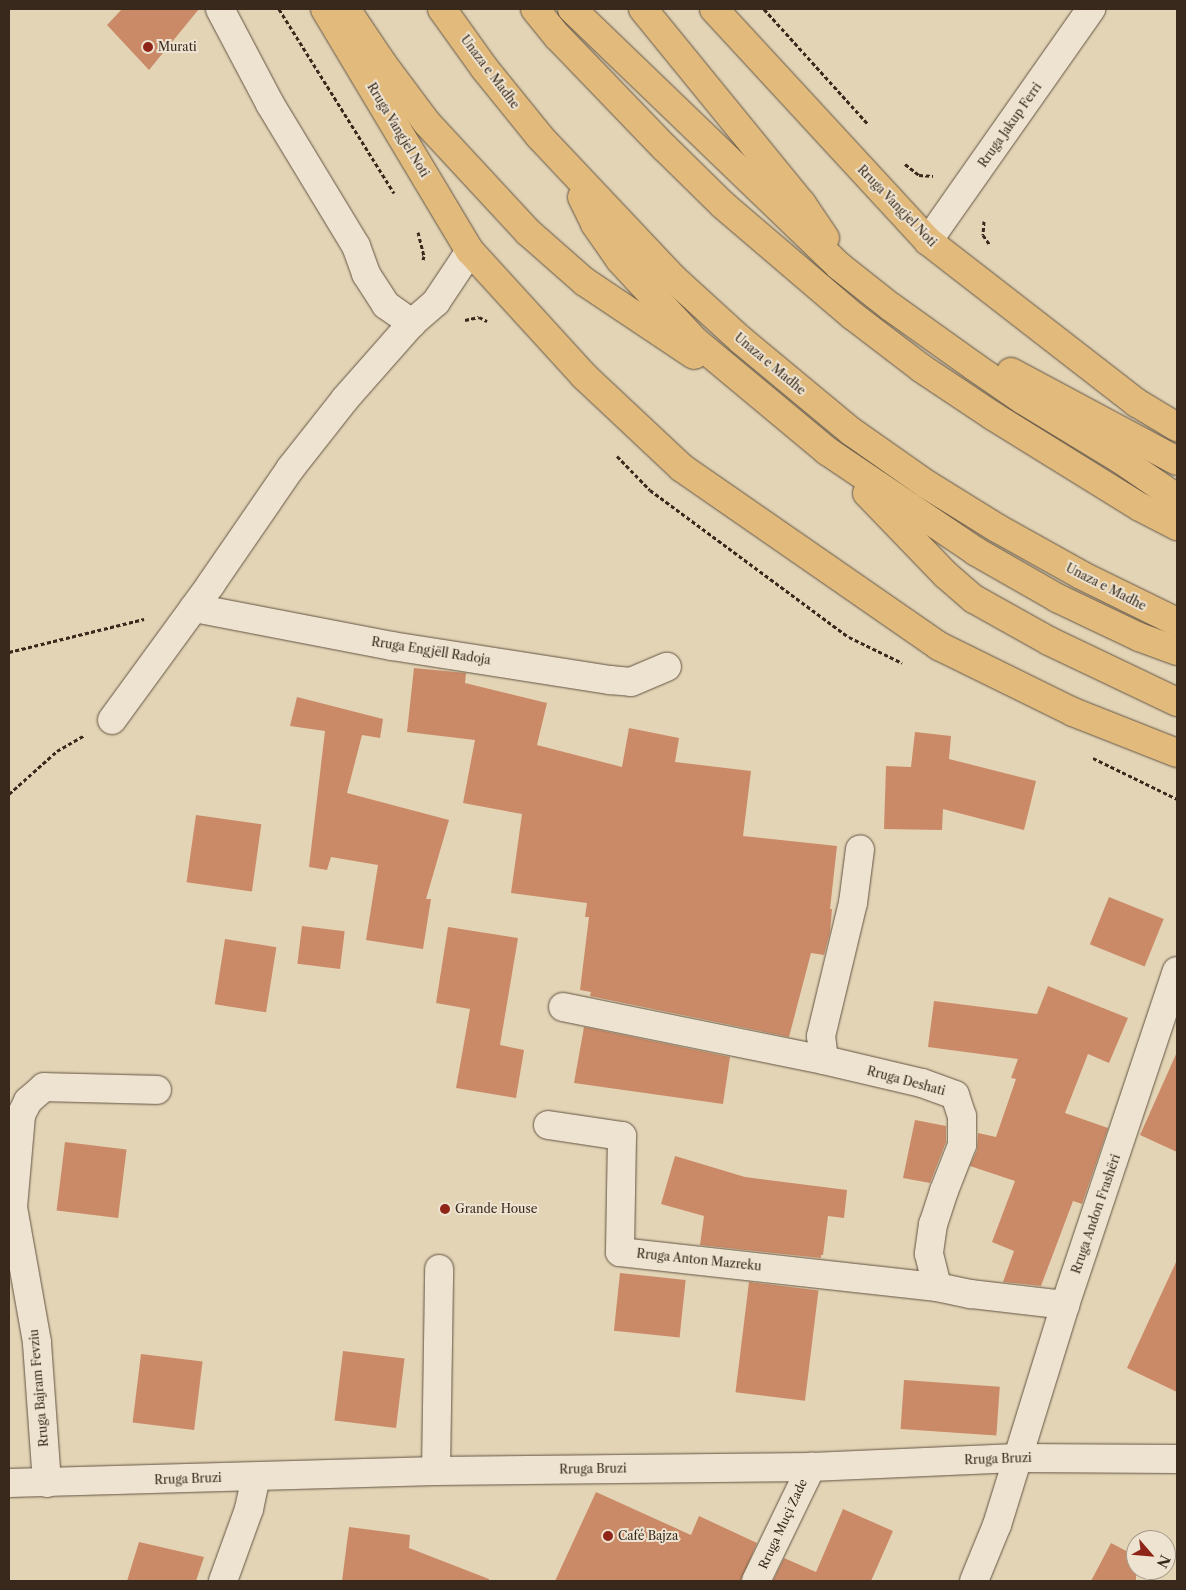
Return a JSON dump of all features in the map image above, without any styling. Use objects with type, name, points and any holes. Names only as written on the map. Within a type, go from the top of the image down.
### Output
[{"type":"main road","name":"Rruga Vangjel Noti","points":[[325,9],[470,251],[584,376],[682,468],[939,646],[1073,712],[1177,753]]},
{"type":"main road","points":[[346,9],[426,123],[528,232],[585,282],[646,325],[754,392]]},
{"type":"main road","name":"Unaza e Madhe","points":[[442,9],[491,76],[540,137],[673,278],[741,340],[852,432],[926,484],[997,528],[1081,575],[1177,622]]},
{"type":"main road","points":[[534,9],[564,43],[716,198],[785,260],[853,316],[921,368],[993,416],[1140,507],[1177,526]]},
{"type":"main road","points":[[572,9],[839,266],[904,318],[1023,400],[1120,459],[1177,498]]},
{"type":"main road","points":[[643,9],[812,216],[821,229],[839,266]]},
{"type":"main road","name":"Rruga Vangjel Noti","points":[[714,9],[928,241],[1137,403],[1177,427]]},
{"type":"main road","points":[[569,169],[595,224],[625,266],[695,341],[827,451],[975,551],[1057,598],[1139,637],[1177,651]]},
{"type":"main road","points":[[904,318],[953,337],[1023,379],[1177,461]]},
{"type":"main road","points":[[827,451],[917,547],[974,599],[1049,641],[1177,702]]},
{"type":"street","points":[[220,9],[270,104],[356,246],[366,274],[386,305],[412,323]]},
{"type":"street","name":"Rruga Jakup Ferri","points":[[928,241],[1091,9]]},
{"type":"street","points":[[112,720],[194,608],[290,468],[345,399],[412,323],[436,302],[470,251]]},
{"type":"street","name":"Rruga Engjëll Radoja","points":[[194,608],[392,646],[610,680],[631,682],[666,667]]},
{"type":"street","points":[[824,1060],[821,1036],[852,903],[860,849]]},
{"type":"street","name":"Rruga Andon Frashëri","points":[[974,1581],[997,1525],[1065,1305],[1177,971]]},
{"type":"street","name":"Rruga Deshati","points":[[563,1007],[824,1060],[922,1083],[954,1095],[962,1116],[962,1145],[933,1224],[929,1254],[937,1287]]},
{"type":"street","name":"Rruga Bajram Fevziu","points":[[47,1483],[37,1342],[13,1207],[21,1115],[28,1101],[44,1087],[157,1090]]},
{"type":"street","name":"Rruga Anton Mazreku","points":[[548,1124],[622,1136],[620,1252],[937,1287]]},
{"type":"street","points":[[436,1471],[439,1269]]},
{"type":"street","points":[[937,1287],[971,1294],[1065,1305]]},
{"type":"street","name":"Rruga Bruzi","points":[[9,1483],[436,1471],[810,1467],[1017,1458],[1177,1459]]},
{"type":"street","name":"Rruga Muçi Zade","points":[[756,1581],[810,1467]]},
{"type":"street","points":[[222,1581],[249,1509],[256,1476]]},
{"type":"path","points":[[9,652],[194,608]]},
{"type":"path","points":[[9,794],[57,751],[112,720]]},
{"type":"building","name":"Murati","points":[[122,9],[199,9],[149,70],[107,25]]},
{"type":"building","points":[[414,668],[466,673],[465,683],[547,703],[537,745],[622,767],[629,728],[679,738],[675,762],[751,771],[743,836],[837,846],[830,909],[832,909],[830,932],[824,955],[811,953],[789,1037],[590,996],[591,992],[580,990],[589,917],[585,917],[587,903],[511,893],[522,814],[463,803],[475,740],[407,732]]},
{"type":"building","points":[[297,697],[383,719],[380,738],[362,735],[347,793],[449,820],[426,899],[431,899],[423,949],[366,940],[378,865],[331,857],[327,870],[309,867],[325,731],[290,726]]},
{"type":"building","points":[[915,732],[951,736],[949,759],[1036,781],[1024,830],[943,809],[942,830],[884,829],[886,766],[911,767]]},
{"type":"building","points":[[196,815],[261,824],[252,892],[187,882]]},
{"type":"building","points":[[1109,897],[1164,919],[1145,966],[1090,944]]},
{"type":"building","points":[[302,926],[345,931],[340,969],[297,964]]},
{"type":"building","points":[[448,927],[518,938],[500,1045],[524,1050],[516,1098],[456,1088],[470,1009],[436,1003]]},
{"type":"building","points":[[225,939],[276,947],[266,1012],[215,1004]]},
{"type":"building","points":[[1048,986],[1128,1018],[1109,1063],[1088,1054],[1065,1113],[1108,1128],[1082,1204],[1073,1201],[1041,1286],[1003,1282],[1014,1251],[992,1242],[1015,1181],[970,1166],[977,1150],[978,1133],[996,1137],[1016,1079],[1011,1078],[1018,1059],[928,1047],[934,1001],[1037,1014]]},
{"type":"building","points":[[584,1027],[730,1057],[723,1104],[574,1083]]},
{"type":"building","points":[[1177,1052],[1177,1152],[1140,1135]]},
{"type":"building","points":[[915,1120],[946,1126],[946,1142],[930,1183],[903,1178]]},
{"type":"building","points":[[65,1142],[127,1150],[118,1218],[57,1210]]},
{"type":"building","points":[[675,1156],[745,1177],[847,1190],[844,1218],[828,1216],[821,1258],[700,1245],[704,1216],[661,1204]]},
{"type":"building","points":[[1177,1260],[1177,1392],[1127,1368]]},
{"type":"building","points":[[620,1273],[686,1280],[680,1338],[614,1331]]},
{"type":"building","points":[[749,1282],[818,1291],[805,1401],[735,1392]]},
{"type":"building","points":[[343,1351],[405,1359],[396,1428],[334,1420]]},
{"type":"building","points":[[141,1354],[203,1362],[194,1430],[133,1422]]},
{"type":"building","points":[[904,1380],[1000,1387],[996,1436],[901,1429]]},
{"type":"building","points":[[596,1492],[691,1535],[699,1516],[757,1543],[741,1581],[555,1581]]},
{"type":"building","points":[[843,1509],[893,1531],[871,1581],[773,1581],[784,1558],[816,1572]]},
{"type":"building","points":[[349,1527],[410,1535],[409,1548],[489,1579],[489,1581],[342,1581]]},
{"type":"building","points":[[139,1542],[204,1557],[196,1581],[127,1581]]},
{"type":"building","points":[[1111,1543],[1126,1551],[1126,1580],[1136,1581],[1091,1581]]},
{"type":"place","name":"Murati","points":[[148,47]]},
{"type":"place","name":"Grande House","points":[[445,1209]]},
{"type":"place","name":"Café Bajza","points":[[608,1536]]}]
